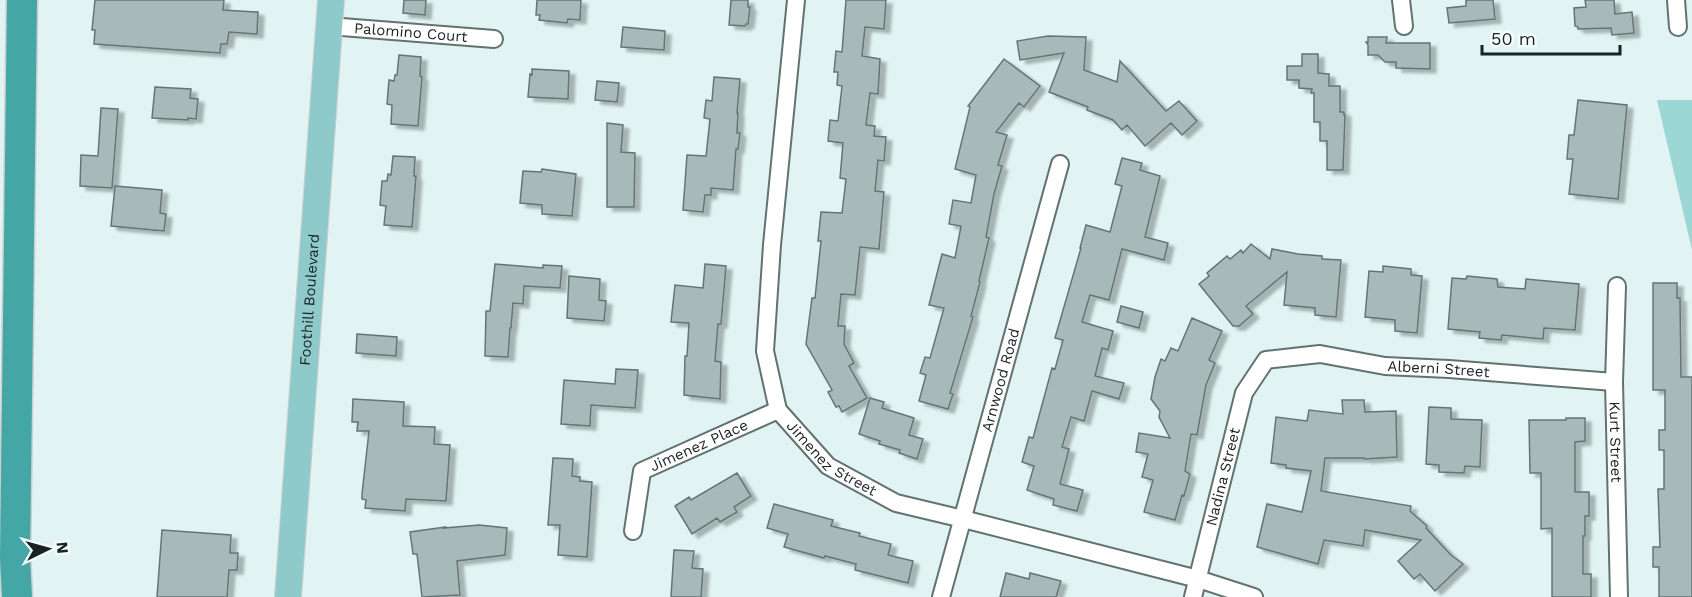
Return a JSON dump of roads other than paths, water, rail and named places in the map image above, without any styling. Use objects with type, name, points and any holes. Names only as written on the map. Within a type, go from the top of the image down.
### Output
[{"type":"highway","points":[[0,166],[12,0]]},
{"type":"highway","points":[[17,597],[15,558],[22,0]]},
{"type":"main road","name":"Foothill Boulevard","points":[[288,597],[331,0]]},
{"type":"street","name":"Jimenez Street","points":[[796,0],[772,245],[765,351],[778,410],[828,466],[896,503],[1198,579],[1254,597]]},
{"type":"street","points":[[1401,0],[1404,26]]},
{"type":"street","points":[[1676,0],[1678,27]]},
{"type":"street","name":"Palomino Court","points":[[328,26],[494,39]]},
{"type":"street","name":"Arnwood Road","points":[[941,597],[1060,164]]},
{"type":"street","name":"Kurt Street","points":[[1617,286],[1614,381],[1619,597]]},
{"type":"street","name":"Alberni Street","points":[[1266,360],[1320,354],[1385,366],[1614,381]]},
{"type":"street","name":"Nadina Street","points":[[1193,597],[1244,393],[1266,360]]},
{"type":"street","name":"Jimenez Place","points":[[633,531],[642,471],[778,410]]}]
